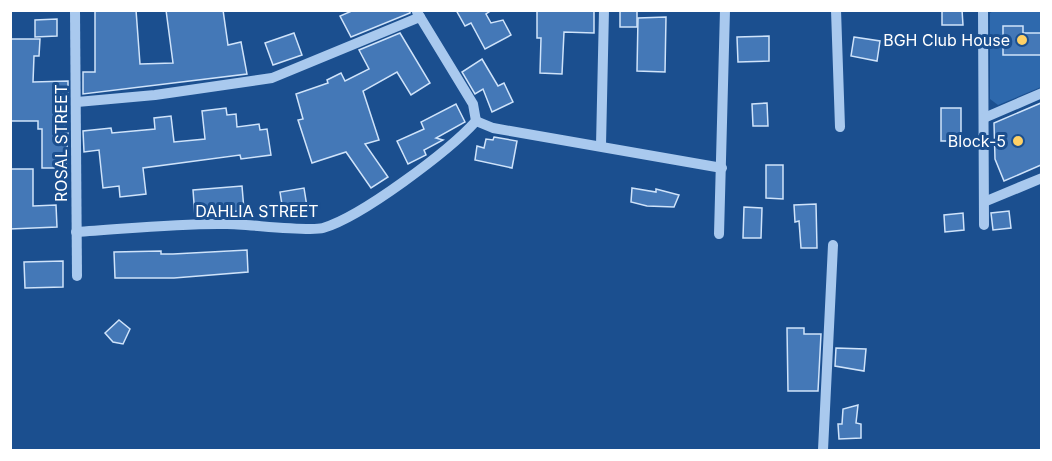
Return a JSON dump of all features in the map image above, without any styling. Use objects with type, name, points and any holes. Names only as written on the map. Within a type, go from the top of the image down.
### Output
[{"type":"street","name":"ROSAL STREET","points":[[75,10],[77,276]]},
{"type":"street","points":[[601,146],[604,10]]},
{"type":"street","points":[[720,234],[725,10]]},
{"type":"street","points":[[836,10],[840,127]]},
{"type":"street","points":[[983,10],[984,225]]},
{"type":"street","points":[[77,102],[155,95],[272,78],[418,14],[473,104],[476,122],[493,128],[722,168]]},
{"type":"street","points":[[984,118],[1041,93]]},
{"type":"street","name":"DAHLIA STREET","points":[[76,232],[226,224],[321,229],[353,214],[405,179],[459,141],[476,122]]},
{"type":"street","points":[[984,202],[1041,178]]},
{"type":"street","points":[[823,450],[833,245]]},
{"type":"shaded area","points":[[995,10],[1041,11],[1041,87],[998,105],[990,99],[990,13]]},
{"type":"building","points":[[95,10],[136,10],[140,64],[173,63],[166,10],[223,10],[228,45],[241,42],[247,74],[83,94],[83,72],[95,72]]},
{"type":"building","points":[[354,10],[410,10],[410,13],[351,37],[340,16]]},
{"type":"building","points":[[456,10],[492,10],[486,14],[491,23],[503,20],[511,35],[485,49],[471,23],[465,26]]},
{"type":"building","points":[[537,10],[594,10],[594,33],[564,32],[562,74],[540,73],[541,38],[537,38]]},
{"type":"building","points":[[620,10],[637,10],[637,27],[620,27]]},
{"type":"building","points":[[942,10],[962,10],[963,25],[942,25]]},
{"type":"building","points":[[666,17],[665,72],[637,71],[638,18]]},
{"type":"building","points":[[57,19],[57,36],[35,37],[35,20]]},
{"type":"building","name":"BGH Club House","points":[[1003,26],[1023,26],[1023,33],[1041,33],[1041,55],[1003,55]]},
{"type":"building","points":[[294,33],[302,55],[273,65],[265,43]]},
{"type":"building","points":[[400,33],[430,83],[411,95],[397,72],[363,91],[379,140],[365,144],[388,177],[371,188],[346,152],[312,163],[298,120],[303,119],[296,94],[328,83],[327,80],[341,73],[345,81],[369,69],[359,50]]},
{"type":"building","points":[[769,36],[769,61],[738,62],[737,37]]},
{"type":"building","points":[[854,37],[880,41],[877,61],[851,56]]},
{"type":"building","points":[[10,39],[40,39],[39,56],[34,56],[33,82],[68,81],[68,94],[64,95],[65,133],[68,132],[66,168],[42,168],[42,129],[38,129],[38,121],[10,121]]},
{"type":"building","points":[[482,59],[498,86],[504,83],[513,102],[492,112],[483,89],[475,94],[462,72]]},
{"type":"building","points":[[767,103],[768,126],[753,126],[752,104]]},
{"type":"building","name":"Block-5","points":[[1041,103],[1041,165],[1004,181],[995,159],[994,123]]},
{"type":"building","points":[[456,104],[465,122],[436,138],[443,140],[424,150],[426,155],[408,164],[397,141],[424,129],[421,122]]},
{"type":"building","points":[[226,108],[227,115],[236,114],[237,127],[259,124],[260,130],[267,129],[271,155],[241,159],[240,155],[143,168],[146,194],[120,197],[119,186],[103,188],[99,150],[84,152],[83,131],[111,128],[112,133],[155,129],[154,118],[171,116],[174,142],[205,139],[202,111]]},
{"type":"building","points":[[941,108],[961,108],[961,141],[941,141]]},
{"type":"building","points":[[494,137],[517,141],[512,168],[475,160],[477,146],[484,148],[486,139],[493,140]]},
{"type":"building","points":[[766,165],[783,165],[783,199],[766,198]]},
{"type":"building","points":[[10,169],[33,169],[33,206],[56,205],[57,227],[10,229]]},
{"type":"building","points":[[242,186],[244,210],[195,217],[193,190]]},
{"type":"building","points":[[304,188],[307,207],[283,211],[280,192]]},
{"type":"building","points":[[632,188],[656,192],[656,189],[679,195],[674,207],[647,206],[631,202]]},
{"type":"building","points":[[816,204],[817,248],[801,248],[799,221],[795,222],[794,205]]},
{"type":"building","points":[[744,207],[762,208],[761,238],[743,238]]},
{"type":"building","points":[[1009,211],[1011,228],[993,230],[991,213]]},
{"type":"building","points":[[963,213],[964,230],[945,232],[944,215]]},
{"type":"building","points":[[247,250],[248,272],[174,278],[115,278],[114,252],[161,251],[161,254],[173,254]]},
{"type":"building","points":[[63,261],[63,287],[25,288],[24,262]]},
{"type":"building","points":[[119,320],[130,329],[123,344],[113,342],[105,333]]},
{"type":"building","points":[[787,328],[804,328],[804,334],[821,334],[818,391],[788,391]]},
{"type":"building","points":[[836,348],[866,349],[864,371],[835,366]]},
{"type":"building","points":[[858,405],[856,423],[861,424],[861,438],[839,439],[838,424],[842,424],[843,409]]},
{"type":"place","name":"BGH Club House","points":[[1022,40]]},
{"type":"place","name":"Block-5","points":[[1018,141]]}]
